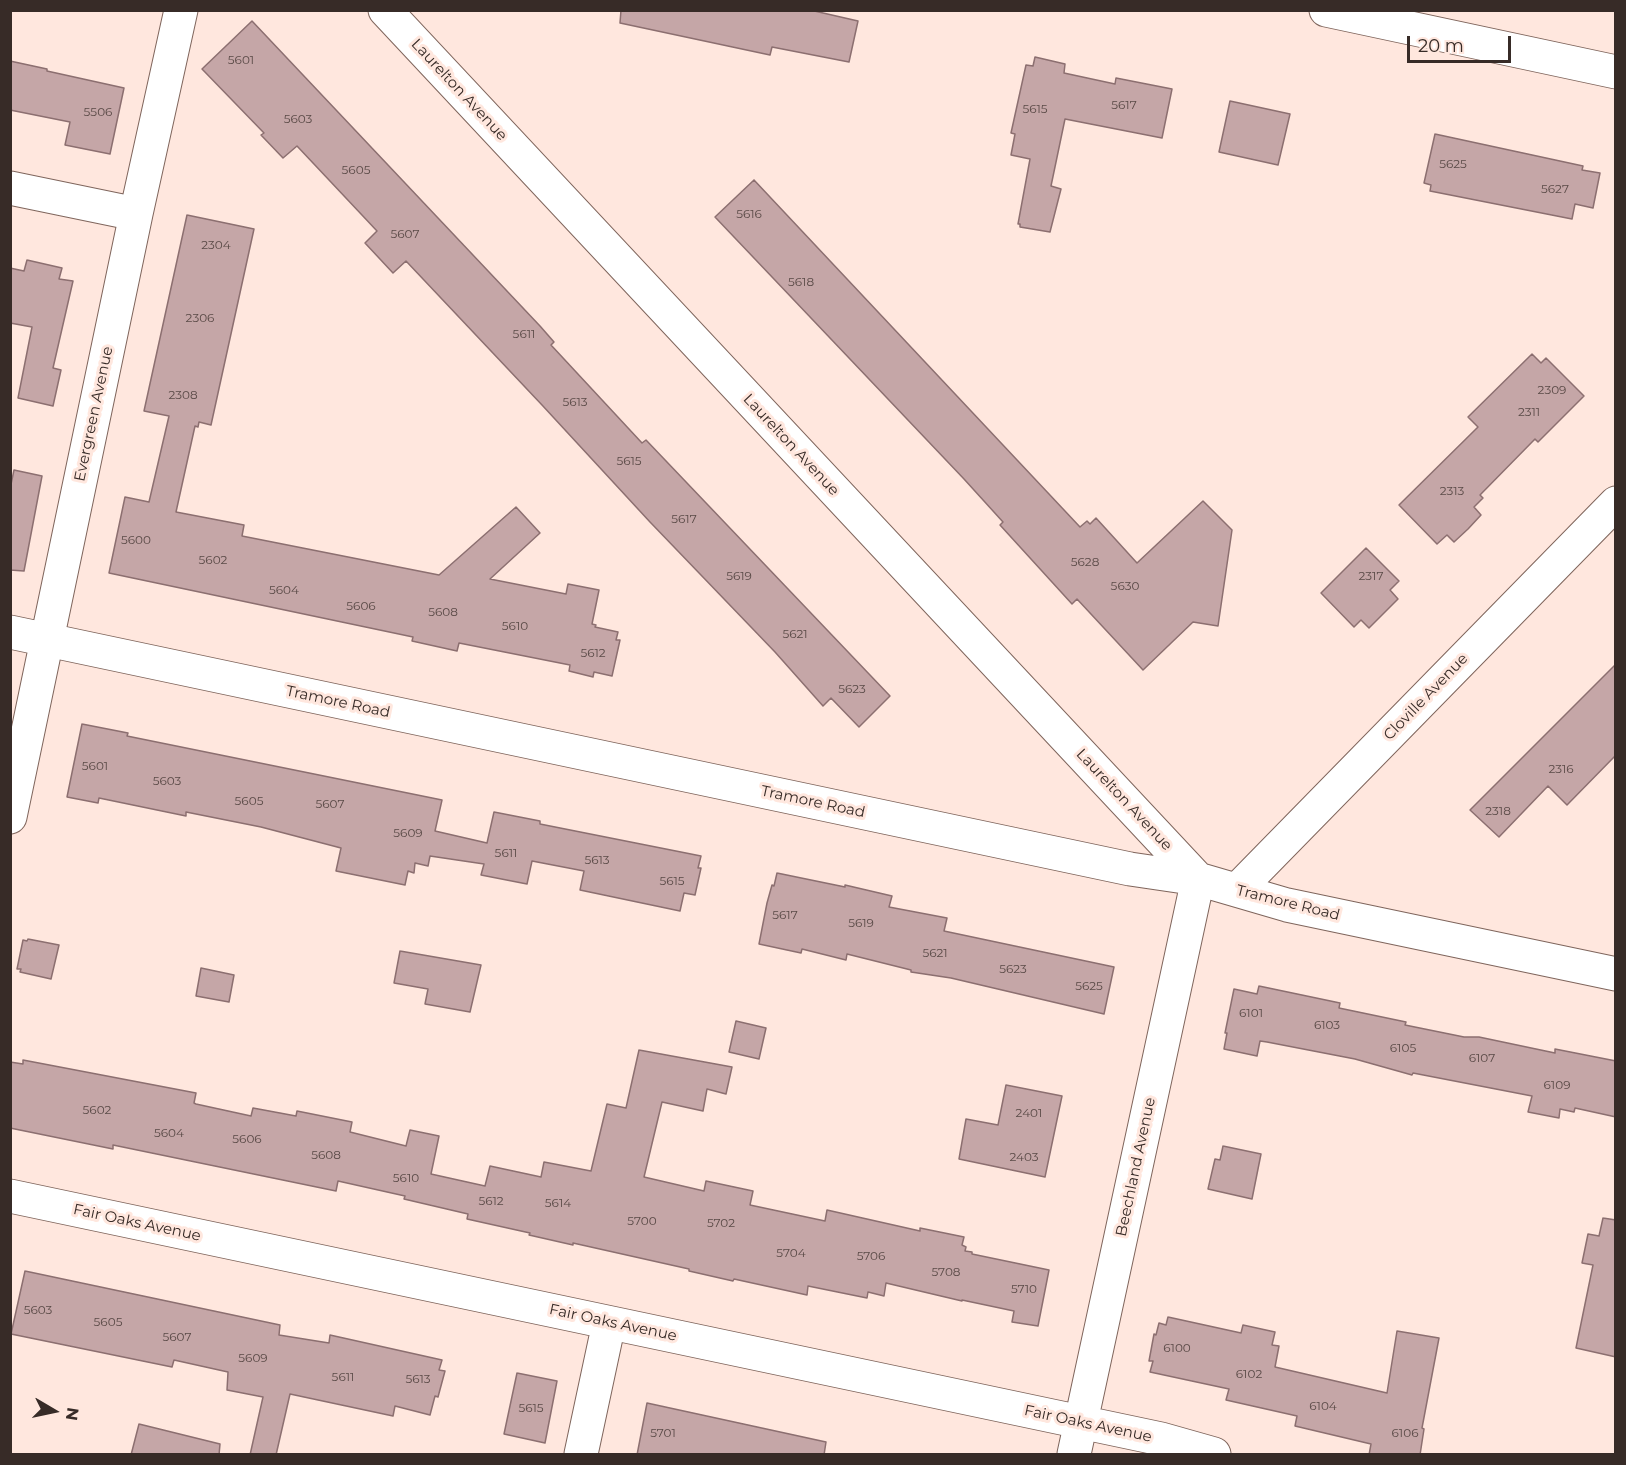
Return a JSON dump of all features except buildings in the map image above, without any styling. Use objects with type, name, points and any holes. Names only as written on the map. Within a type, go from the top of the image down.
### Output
[{"type":"street","name":"Evergreen Avenue","points":[[10,817],[181,10]]},
{"type":"street","name":"Laurelton Avenue","points":[[385,10],[1198,879]]},
{"type":"street","points":[[1326,10],[1616,72]]},
{"type":"street","points":[[10,188],[136,214]]},
{"type":"street","name":"Cloville Avenue","points":[[1237,890],[1616,503]]},
{"type":"street","name":"Tramore Road","points":[[10,632],[1107,864],[1198,879],[1287,905],[1616,974]]},
{"type":"street","name":"Beechland Avenue","points":[[1074,1455],[1198,879]]},
{"type":"street","name":"Fair Oaks Avenue","points":[[10,1196],[1082,1422],[1161,1439],[1214,1455]]},
{"type":"street","points":[[581,1455],[609,1323]]}]
